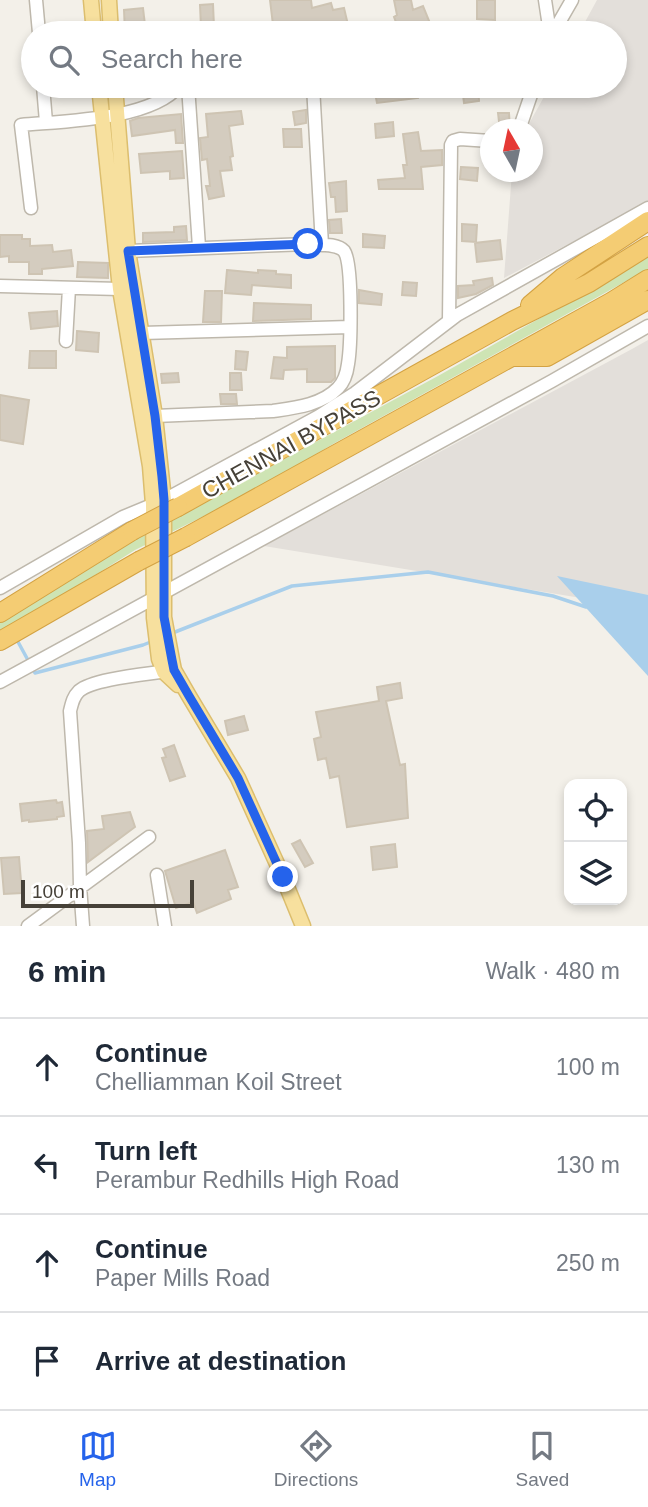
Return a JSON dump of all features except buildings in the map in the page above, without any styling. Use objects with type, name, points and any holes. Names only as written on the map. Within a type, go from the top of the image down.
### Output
[{"type":"highway","points":[[512,321],[562,277],[648,221]]},
{"type":"highway","points":[[512,321],[589,283],[648,246]]},
{"type":"highway","name":"CHENNAI BYPASS","points":[[0,641],[648,279]]},
{"type":"highway","points":[[508,357],[547,357],[648,300]]},
{"type":"highway","name":"CHENNAI BYPASS","points":[[0,613],[132,531],[165,504],[512,321]]},
{"type":"main road","points":[[91,0],[93,21]]},
{"type":"main road","points":[[109,0],[110,21]]},
{"type":"main road","points":[[103,98],[109,117],[128,251],[127,288],[142,333],[162,477],[165,504],[155,597],[167,665],[189,696],[238,778],[303,926]]},
{"type":"main road","points":[[112,98],[109,117],[150,466],[165,504]]},
{"type":"street","points":[[36,0],[38,21]]},
{"type":"street","points":[[545,0],[549,21]]},
{"type":"street","points":[[559,21],[572,0]]},
{"type":"street","points":[[44,98],[46,122]]},
{"type":"street","points":[[31,208],[21,125],[109,117],[165,98]]},
{"type":"street","points":[[189,98],[198,247]]},
{"type":"street","points":[[314,98],[322,245]]},
{"type":"street","points":[[523,119],[530,98]]},
{"type":"street","points":[[449,321],[451,145],[453,141],[460,139],[480,140]]},
{"type":"street","points":[[0,588],[123,517],[165,504],[319,416],[355,393],[449,321],[479,302],[648,208]]},
{"type":"street","points":[[128,251],[322,245],[336,246],[346,254],[350,327],[348,363],[345,377],[338,388],[324,399],[273,411],[155,416]]},
{"type":"street","points":[[0,286],[127,288]]},
{"type":"street","points":[[66,341],[69,288]]},
{"type":"street","points":[[0,682],[648,326]]},
{"type":"street","points":[[142,333],[350,327]]},
{"type":"street","points":[[83,926],[70,711],[72,701],[77,692],[98,682],[167,665]]},
{"type":"street","points":[[28,926],[149,837]]},
{"type":"street","points":[[157,875],[165,926]]},
{"type":"shaded area","points":[[597,0],[648,0],[648,202],[504,278],[511,182],[543,182],[543,119],[532,119],[543,98],[627,98],[627,21],[586,21]]},
{"type":"shaded area","points":[[648,340],[648,609],[264,546],[632,349]]},
{"type":"green space","points":[[648,257],[648,269],[333,444],[255,491],[135,550],[0,635],[0,620],[130,542],[438,376]]},
{"type":"water","points":[[557,576],[648,595],[648,676]]},
{"type":"waterway","points":[[170,634],[292,586],[428,572],[553,596],[586,607]]},
{"type":"waterway","points":[[17,640],[35,673],[153,641]]},
{"type":"route","points":[[283,877],[238,778],[174,670],[164,617],[162,477],[155,416],[128,251],[308,244]]}]
